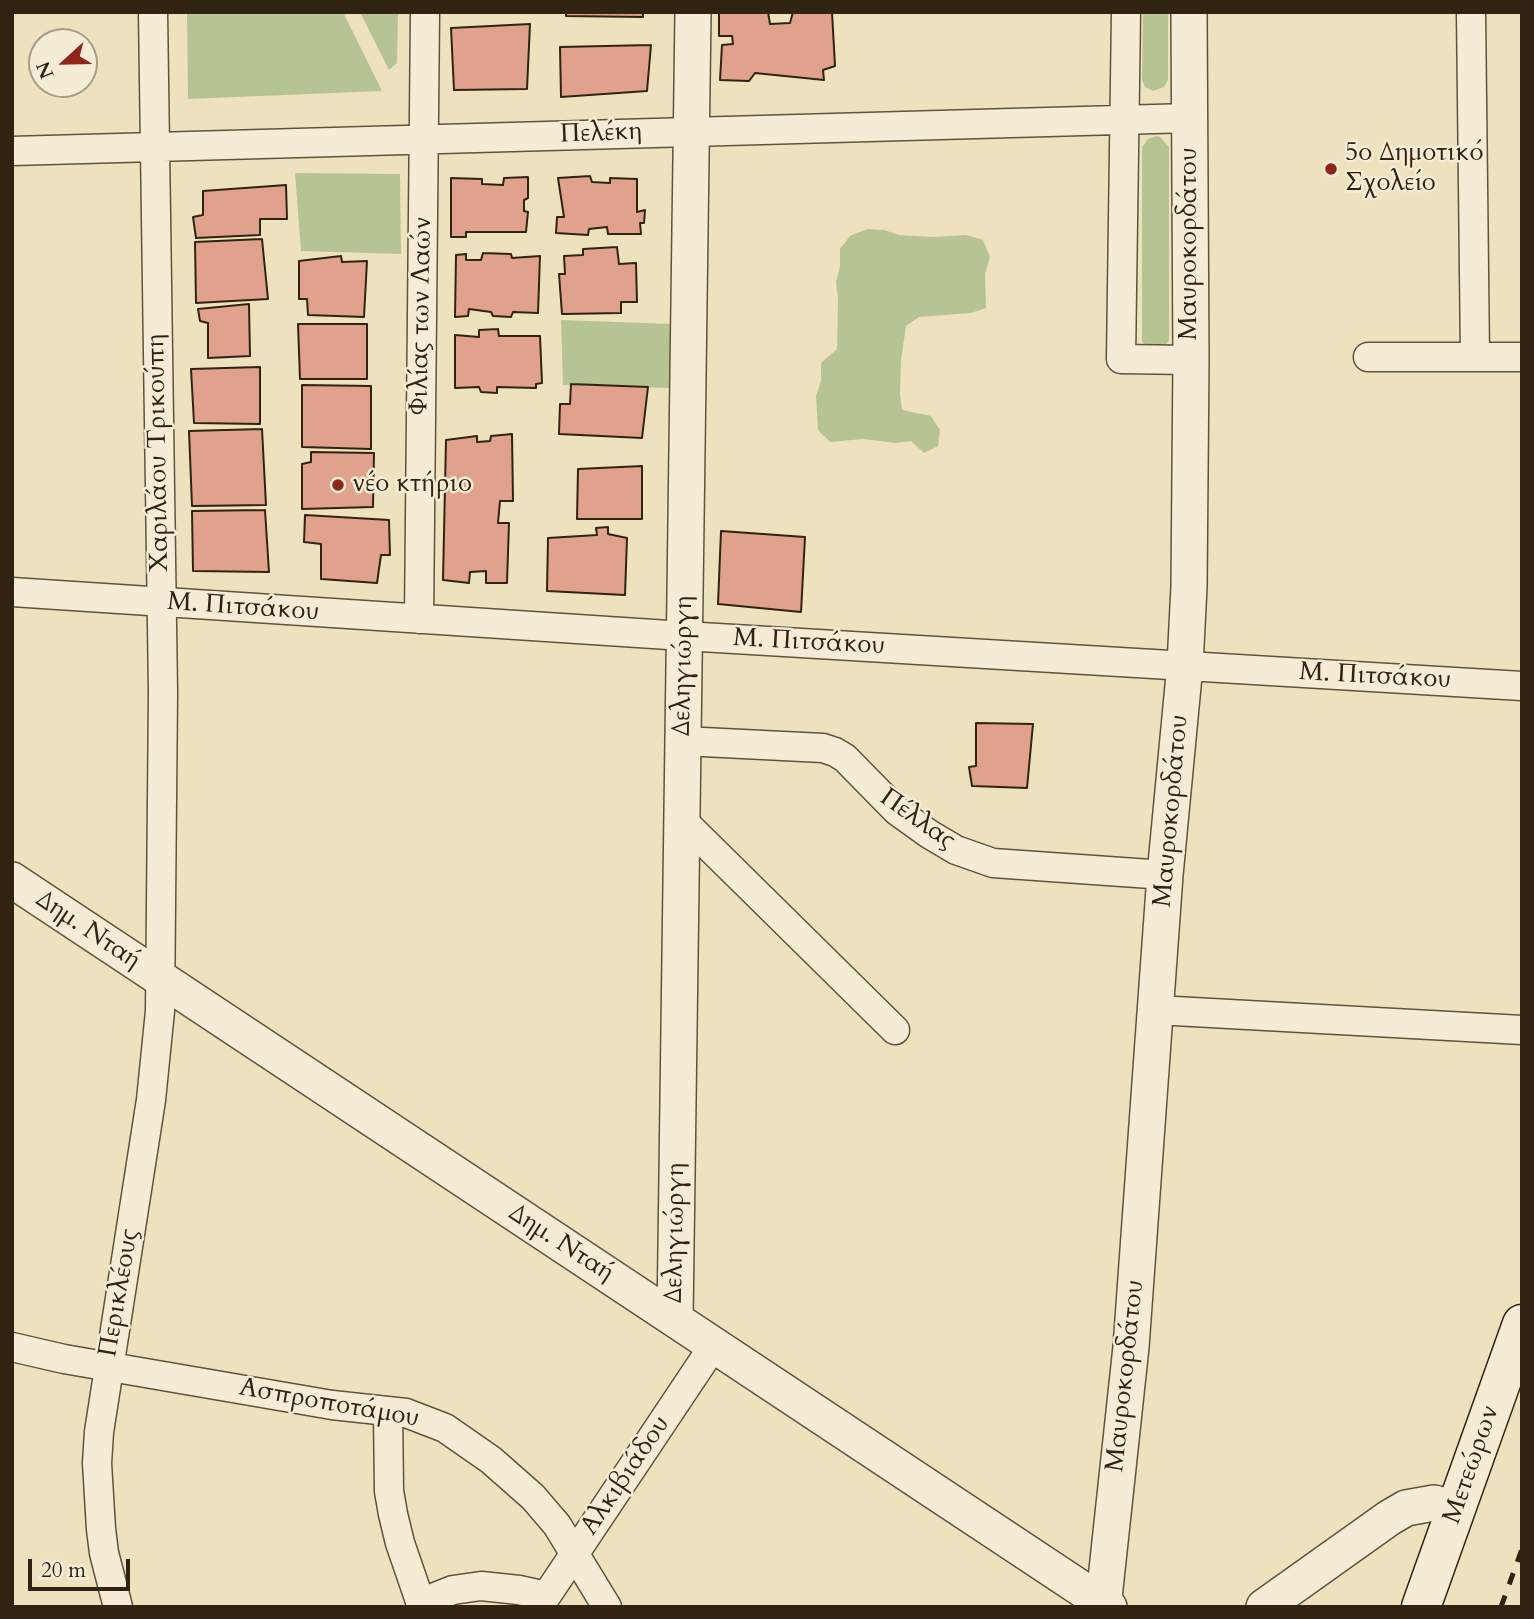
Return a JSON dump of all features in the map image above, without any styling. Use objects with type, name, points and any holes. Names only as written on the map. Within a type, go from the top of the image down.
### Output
[{"type":"main road","name":"Μετεώρων","points":[[1421,1607],[1522,1324]]},
{"type":"street","name":"Χαριλάου Τρικούπη","points":[[153,12],[162,602],[160,978]]},
{"type":"street","name":"Φιλίας των Λαών","points":[[419,619],[425,12]]},
{"type":"street","name":"Δεληγιώργη","points":[[675,1319],[693,12]]},
{"type":"street","points":[[1126,12],[1121,359],[1191,360]]},
{"type":"street","name":"Μαυροκορδάτου","points":[[1105,1605],[1131,1347],[1166,875],[1185,665],[1191,360],[1189,12]]},
{"type":"street","points":[[1471,12],[1475,357]]},
{"type":"street","name":"Πελέκη","points":[[12,151],[1190,118]]},
{"type":"street","points":[[1368,357],[1522,357]]},
{"type":"street","name":"Μ. Πιτσάκου","points":[[12,592],[684,636],[1522,686]]},
{"type":"street","name":"Πέλλας","points":[[683,741],[823,748],[835,752],[845,758],[907,819],[956,850],[993,863],[1166,875]]},
{"type":"street","points":[[682,820],[895,1030]]},
{"type":"street","name":"Δημ. Νταή","points":[[12,880],[1105,1605]]},
{"type":"street","name":"Περικλέους","points":[[118,1607],[104,1553],[98,1497],[99,1432],[151,1100],[160,1011],[160,978]]},
{"type":"street","points":[[1156,1010],[1522,1030]]},
{"type":"street","name":"Αλκιβιάδου","points":[[543,1601],[714,1345]]},
{"type":"street","name":"Ασπροποτάμου","points":[[12,1347],[332,1405],[421,1418],[445,1428],[491,1460],[533,1497],[557,1525],[607,1607]]},
{"type":"street","points":[[388,1412],[389,1491],[400,1543],[421,1605],[453,1590],[481,1586],[519,1590],[543,1601]]},
{"type":"street","points":[[1264,1607],[1406,1508],[1434,1503],[1456,1509]]},
{"type":"green space","points":[[187,12],[343,12],[382,91],[188,99]]},
{"type":"green space","points":[[360,12],[398,12],[397,63],[389,70]]},
{"type":"green space","points":[[1143,12],[1168,12],[1168,80],[1164,87],[1153,91],[1145,87],[1142,80]]},
{"type":"green space","points":[[1156,136],[1169,147],[1169,340],[1165,347],[1146,347],[1142,341],[1142,147],[1148,139]]},
{"type":"green space","points":[[295,173],[400,174],[401,254],[301,251]]},
{"type":"green space","points":[[867,229],[884,230],[899,235],[966,235],[983,240],[990,257],[985,274],[986,308],[971,313],[919,317],[906,326],[901,360],[902,410],[931,416],[940,430],[938,446],[924,453],[911,441],[895,443],[863,439],[830,442],[818,430],[816,396],[821,381],[821,363],[837,349],[836,282],[840,249],[850,236]]},
{"type":"green space","points":[[561,320],[672,324],[671,388],[563,385]]},
{"type":"building","points":[[566,12],[643,12],[643,17],[566,16]]},
{"type":"building","points":[[719,12],[768,12],[770,24],[790,23],[793,12],[832,12],[835,66],[823,70],[824,80],[755,73],[749,81],[720,80],[722,45],[733,44],[732,36],[719,36]]},
{"type":"building","points":[[530,24],[527,89],[454,90],[451,28]]},
{"type":"building","points":[[651,45],[647,91],[561,97],[560,47]]},
{"type":"building","points":[[590,176],[592,182],[610,183],[610,178],[637,179],[637,212],[645,210],[644,223],[640,223],[641,234],[608,234],[607,227],[589,229],[588,235],[556,233],[557,217],[564,217],[558,178]]},
{"type":"building","points":[[528,177],[528,198],[524,200],[524,211],[528,212],[526,232],[466,232],[466,237],[451,237],[451,178],[482,179],[482,184],[503,185],[504,178]]},
{"type":"building","points":[[286,185],[287,219],[260,219],[260,235],[196,238],[193,217],[203,215],[203,191]]},
{"type":"building","points":[[262,239],[268,299],[196,303],[195,242]]},
{"type":"building","points":[[617,247],[619,264],[636,263],[637,302],[621,302],[621,313],[562,314],[559,274],[565,274],[564,256],[583,255],[583,249]]},
{"type":"building","points":[[483,253],[511,254],[512,258],[540,256],[538,313],[513,312],[511,317],[493,316],[491,312],[469,309],[468,316],[455,317],[456,255],[466,254],[466,260],[481,260]]},
{"type":"building","points":[[341,256],[342,262],[367,261],[364,317],[308,315],[307,299],[299,299],[299,261]]},
{"type":"building","points":[[249,304],[250,356],[208,358],[208,323],[200,321],[198,309]]},
{"type":"building","points":[[298,324],[367,324],[367,379],[300,379]]},
{"type":"building","points":[[498,329],[499,336],[540,336],[542,383],[536,384],[536,388],[497,387],[497,393],[481,392],[479,387],[455,388],[455,335],[479,337],[479,330]]},
{"type":"building","points":[[260,367],[260,424],[194,423],[191,369]]},
{"type":"building","points":[[571,384],[648,387],[642,438],[559,434],[560,404],[570,404]]},
{"type":"building","points":[[302,385],[371,386],[371,449],[302,447]]},
{"type":"building","points":[[262,429],[266,505],[192,506],[189,431]]},
{"type":"building","points":[[512,434],[513,501],[500,501],[498,523],[509,523],[507,583],[486,583],[486,571],[470,572],[469,583],[443,580],[446,440],[477,436],[477,442],[490,441],[491,436]]},
{"type":"building","name":"νέο κτήριο","points":[[311,452],[374,453],[373,507],[302,509],[302,464],[311,462]]},
{"type":"building","points":[[642,466],[642,519],[577,519],[578,469]]},
{"type":"building","points":[[265,510],[269,572],[193,571],[192,511]]},
{"type":"building","points":[[305,515],[389,520],[390,555],[381,555],[377,583],[321,579],[321,544],[304,542]]},
{"type":"building","points":[[608,527],[608,534],[627,538],[625,595],[547,591],[548,538],[597,535],[596,528]]},
{"type":"building","points":[[721,531],[805,537],[801,612],[718,604]]},
{"type":"building","points":[[976,723],[1033,724],[1027,788],[972,786],[969,767],[976,766]]},
{"type":"railway","points":[[1501,1607],[1522,1549]]},
{"type":"place","name":"5ο Δημοτικό Σχολείο","points":[[1331,169]]},
{"type":"place","name":"νέο κτήριο","points":[[338,485]]}]
